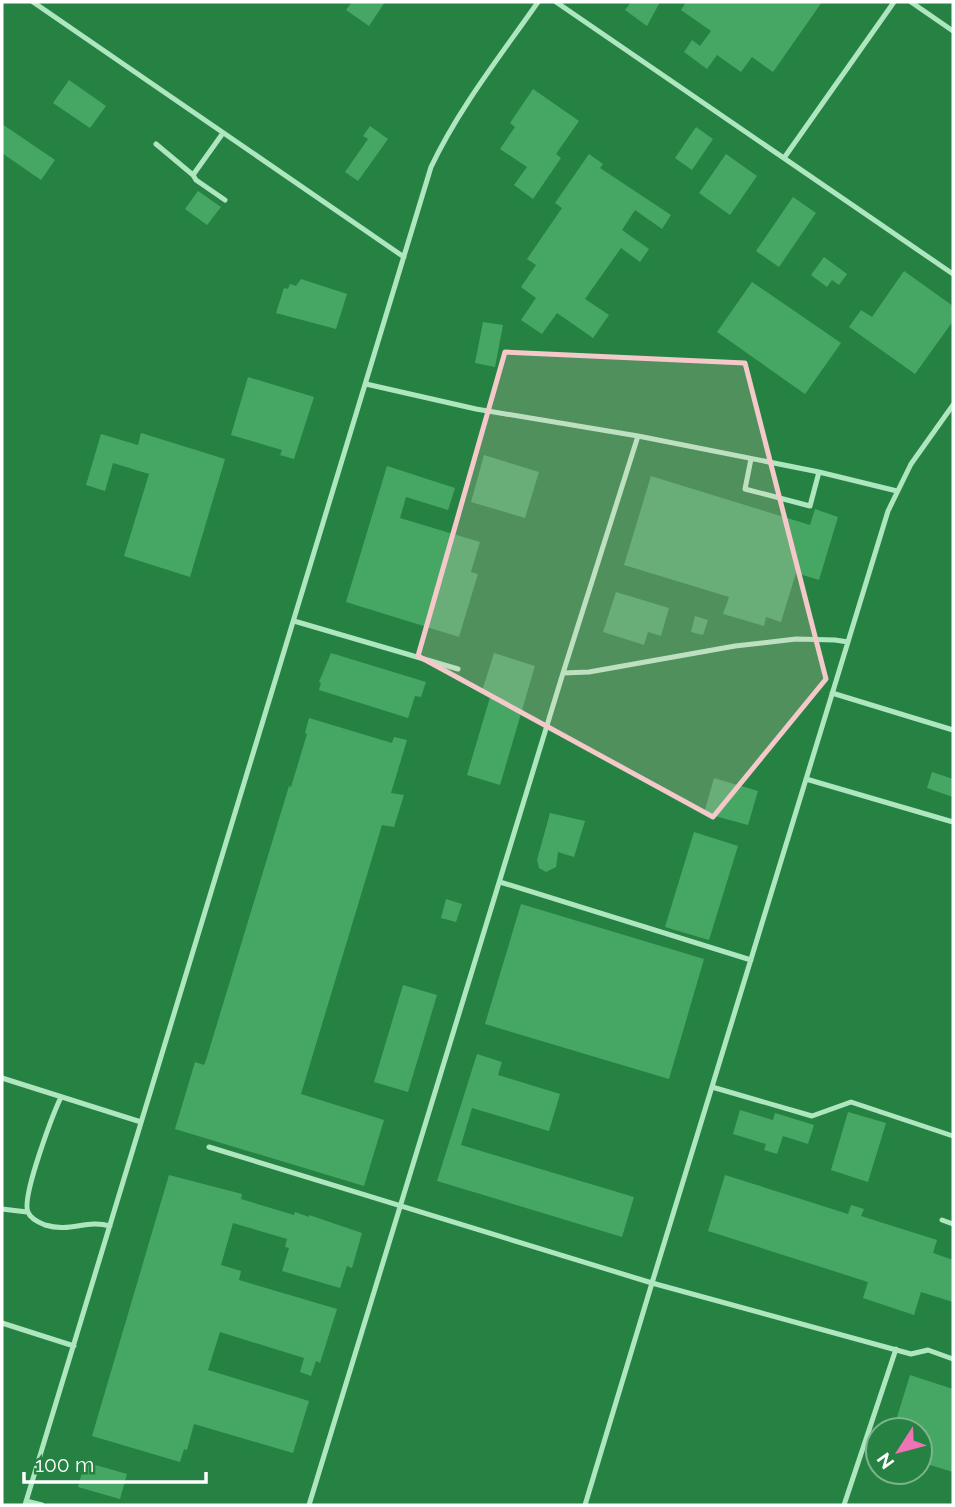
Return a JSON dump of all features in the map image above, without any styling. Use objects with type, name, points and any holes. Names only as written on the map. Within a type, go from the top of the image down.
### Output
[{"type":"lane","points":[[33,2],[404,257]]},
{"type":"lane","points":[[41,1505],[26,1503],[431,167],[441,147],[538,2]]},
{"type":"lane","points":[[556,2],[953,274]]},
{"type":"lane","points":[[784,158],[894,2]]},
{"type":"lane","points":[[911,2],[953,31]]},
{"type":"lane","points":[[193,175],[223,132]]},
{"type":"lane","points":[[156,144],[196,180],[225,200]]},
{"type":"lane","points":[[366,383],[476,409],[751,458],[897,491]]},
{"type":"lane","points":[[585,1505],[888,511],[911,464],[953,405]]},
{"type":"lane","points":[[309,1505],[638,436]]},
{"type":"lane","points":[[751,458],[745,489],[810,506],[819,472]]},
{"type":"lane","points":[[294,621],[458,669]]},
{"type":"lane","points":[[563,673],[589,673],[697,652],[796,639],[835,639],[848,642]]},
{"type":"lane","points":[[832,693],[953,730]]},
{"type":"lane","points":[[806,779],[953,822]]},
{"type":"lane","points":[[500,882],[751,960]]},
{"type":"lane","points":[[2,1078],[141,1122]]},
{"type":"lane","points":[[712,1087],[811,1116],[851,1102],[953,1136]]},
{"type":"lane","points":[[27,1212],[26,1202],[32,1180],[52,1116],[61,1097]]},
{"type":"lane","points":[[209,1147],[652,1283],[911,1354],[928,1350],[953,1359]]},
{"type":"lane","points":[[2,1209],[27,1212],[46,1225],[74,1228],[97,1222],[110,1226]]},
{"type":"lane","points":[[942,1220],[953,1224]]},
{"type":"lane","points":[[2,1323],[74,1346]]},
{"type":"lane","points":[[844,1505],[896,1349]]},
{"type":"highlighted area","points":[[505,352],[745,363],[826,679],[713,817],[418,656]]},
{"type":"building","points":[[352,2],[385,2],[369,26],[346,10]]},
{"type":"building","points":[[631,2],[660,2],[647,26],[625,10]]},
{"type":"building","points":[[686,2],[822,2],[773,72],[752,57],[741,72],[717,55],[707,69],[684,52],[692,40],[700,46],[711,31],[681,10]]},
{"type":"building","points":[[69,80],[106,106],[90,128],[53,103]]},
{"type":"building","points":[[533,89],[579,121],[556,154],[561,158],[533,199],[514,185],[527,167],[500,149],[515,127],[510,123]]},
{"type":"building","points":[[2,124],[55,160],[41,180],[2,153]]},
{"type":"building","points":[[370,126],[388,139],[358,181],[345,172],[368,139],[363,136]]},
{"type":"building","points":[[696,127],[713,139],[692,170],[675,158]]},
{"type":"building","points":[[589,154],[603,164],[600,168],[671,215],[662,229],[635,210],[622,230],[649,249],[640,262],[621,248],[585,299],[609,315],[593,338],[557,313],[542,334],[521,320],[536,298],[521,287],[536,265],[527,259],[562,208],[555,203]]},
{"type":"building","points":[[726,154],[757,176],[730,215],[699,193]]},
{"type":"building","points":[[198,191],[221,207],[207,225],[185,209]]},
{"type":"building","points":[[793,197],[816,213],[779,267],[756,251]]},
{"type":"building","points":[[824,257],[847,274],[839,285],[832,280],[827,287],[811,275]]},
{"type":"building","points":[[904,271],[953,306],[953,321],[915,374],[849,327],[861,310],[872,317]]},
{"type":"building","points":[[301,279],[347,294],[336,329],[276,313],[284,288],[288,289],[290,284],[296,286]]},
{"type":"building","points":[[752,282],[841,343],[805,394],[717,332]]},
{"type":"building","points":[[483,322],[503,325],[495,367],[475,363]]},
{"type":"building","points":[[248,377],[314,397],[294,459],[280,455],[282,450],[231,435]]},
{"type":"building","points":[[141,433],[225,459],[190,577],[124,556],[149,474],[113,463],[105,491],[86,485],[101,434],[138,445]]},
{"type":"building","points":[[484,455],[539,472],[525,518],[471,502]]},
{"type":"building","points":[[387,466],[455,488],[448,510],[406,497],[400,518],[480,542],[471,572],[478,574],[459,637],[346,602]]},
{"type":"building","points":[[651,476],[810,525],[815,509],[838,517],[819,580],[796,573],[781,622],[766,617],[764,626],[723,614],[729,597],[624,565]]},
{"type":"building","points":[[616,592],[669,608],[661,636],[648,632],[644,645],[603,632]]},
{"type":"building","points":[[695,616],[708,620],[703,635],[691,632]]},
{"type":"building","points":[[331,653],[426,682],[421,697],[415,696],[408,718],[319,690],[319,682]]},
{"type":"building","points":[[494,653],[535,666],[500,785],[467,775],[491,694],[482,691]]},
{"type":"building","points":[[309,718],[392,743],[394,737],[407,740],[391,793],[404,795],[394,827],[382,825],[301,1094],[384,1120],[364,1186],[175,1129],[195,1062],[204,1065],[207,1057],[307,734],[305,733]]},
{"type":"building","points":[[932,772],[953,779],[953,797],[927,788]]},
{"type":"building","points":[[714,778],[758,791],[748,825],[704,813]]},
{"type":"building","points":[[550,813],[585,821],[574,857],[558,852],[556,867],[546,872],[539,868],[537,860]]},
{"type":"building","points":[[694,832],[738,846],[709,940],[665,927]]},
{"type":"building","points":[[446,899],[462,904],[456,922],[441,918]]},
{"type":"building","points":[[521,904],[704,959],[669,1079],[485,1024]]},
{"type":"building","points":[[403,985],[437,995],[408,1092],[374,1082]]},
{"type":"building","points":[[477,1054],[502,1062],[498,1075],[560,1094],[549,1131],[472,1108],[461,1145],[634,1197],[622,1237],[437,1181]]},
{"type":"building","points":[[740,1110],[773,1120],[775,1113],[814,1125],[808,1144],[783,1136],[777,1154],[764,1150],[766,1144],[733,1134]]},
{"type":"building","points":[[848,1112],[886,1123],[868,1182],[831,1170]]},
{"type":"building","points":[[169,1175],[242,1194],[241,1199],[294,1215],[295,1212],[309,1215],[362,1233],[352,1268],[347,1266],[340,1288],[282,1271],[289,1248],[285,1247],[287,1239],[233,1223],[221,1265],[241,1271],[239,1280],[337,1309],[320,1363],[316,1361],[311,1376],[300,1372],[304,1358],[220,1332],[208,1370],[309,1401],[293,1453],[194,1424],[187,1450],[184,1449],[180,1462],[92,1436]]},
{"type":"building","points":[[725,1175],[848,1214],[851,1205],[864,1209],[861,1216],[937,1240],[933,1253],[953,1260],[953,1302],[921,1292],[914,1315],[863,1298],[868,1282],[708,1231]]},
{"type":"building","points":[[910,1375],[953,1389],[953,1472],[934,1466],[934,1416],[897,1416]]},
{"type":"building","points":[[85,1462],[127,1474],[120,1499],[78,1487]]}]
